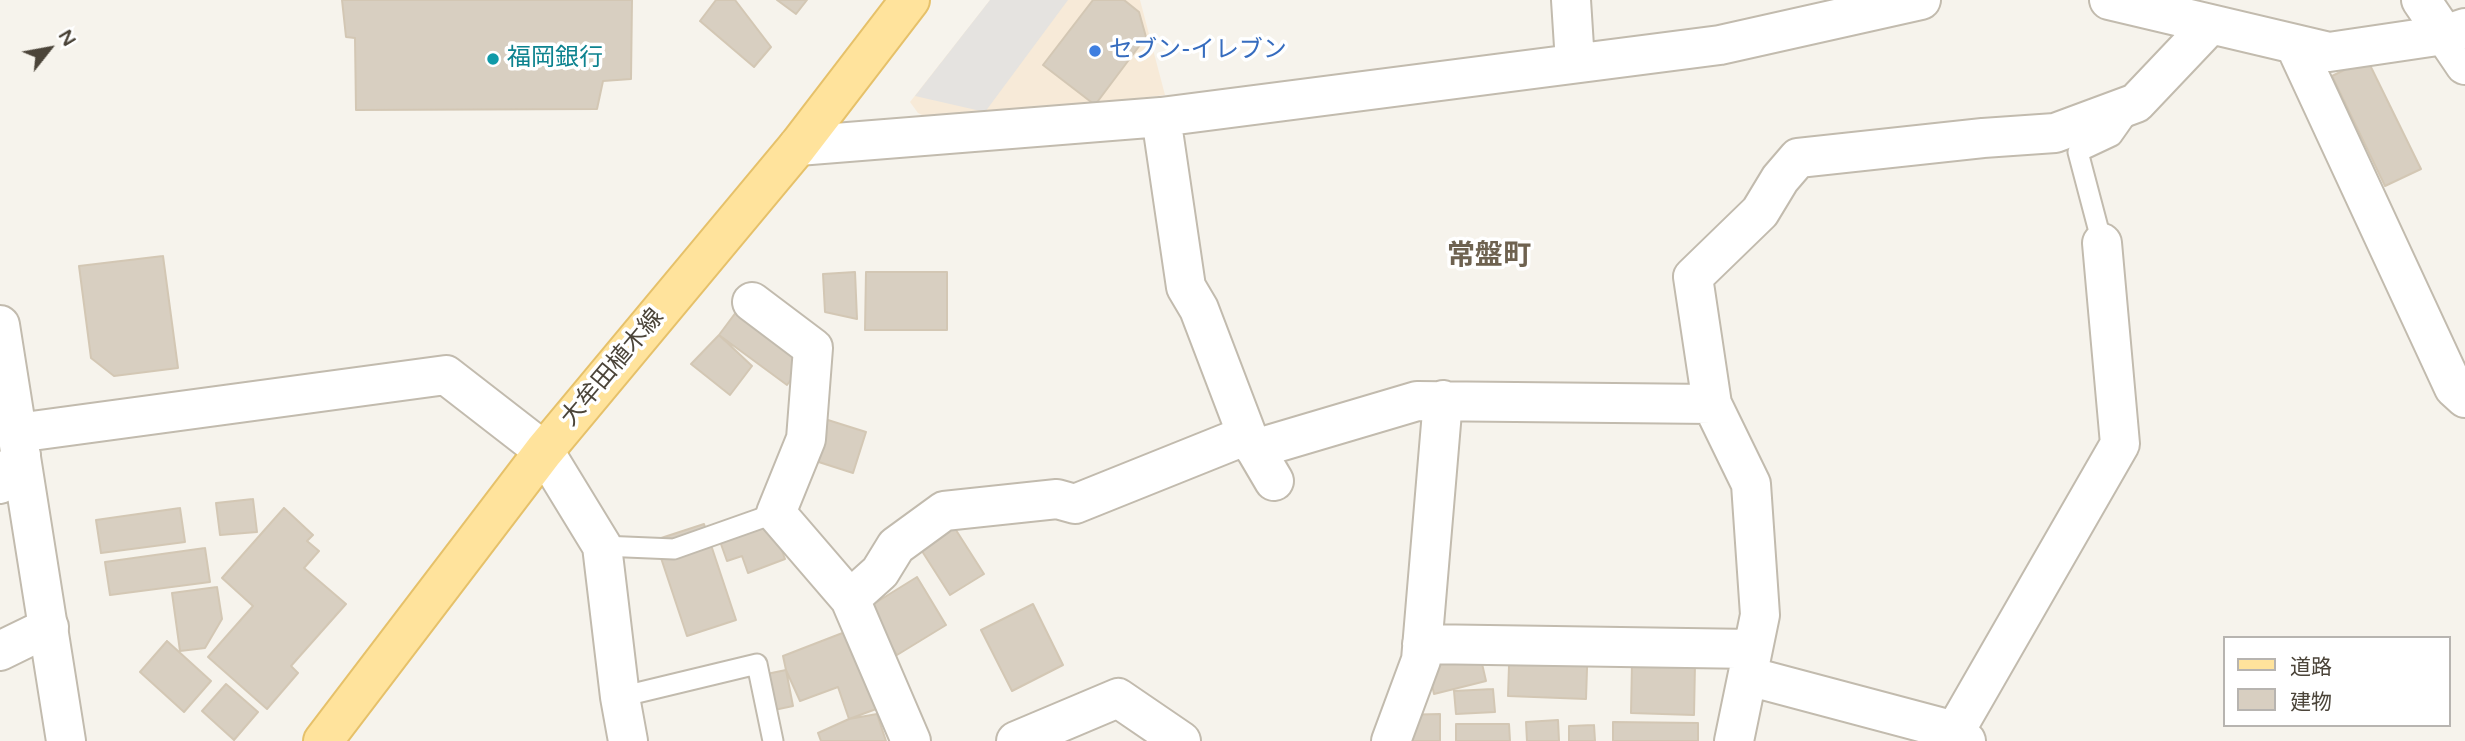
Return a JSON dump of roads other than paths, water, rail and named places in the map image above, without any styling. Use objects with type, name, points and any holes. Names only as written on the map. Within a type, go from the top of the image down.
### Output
[{"type":"main road","name":"大牟田植木線","points":[[323,741],[544,451],[797,146],[910,0]]},
{"type":"street","points":[[1572,0],[1575,62]]},
{"type":"street","points":[[797,146],[1161,117],[1720,45],[1921,0]]},
{"type":"street","points":[[2109,0],[2329,52],[2458,42]]},
{"type":"street","points":[[2421,0],[2458,42]]},
{"type":"street","points":[[1734,741],[1760,615],[1751,484],[1712,404],[1693,277],[1760,212],[1780,179],[1798,158],[2055,133],[2136,103],[2210,25]]},
{"type":"street","points":[[2295,45],[2454,388],[2465,398]]},
{"type":"street","points":[[1161,117],[1186,288],[1199,309],[1259,455]]},
{"type":"street","points":[[1422,644],[1751,663],[1950,735],[2120,444],[2102,243]]},
{"type":"street","points":[[752,302],[813,348],[806,439],[776,513],[850,599],[911,741]]},
{"type":"street","points":[[0,326],[13,457],[48,627],[66,741]]},
{"type":"street","points":[[13,457],[446,375],[544,451],[602,546],[620,697],[628,741]]},
{"type":"street","points":[[1391,741],[1421,660],[1443,400]]},
{"type":"street","points":[[850,599],[880,572],[897,546],[944,511],[1057,499],[1075,504],[1259,455],[1417,401],[1712,404]]},
{"type":"street","points":[[0,651],[48,627]]},
{"type":"street","points":[[1016,741],[1118,698],[1181,741]]},
{"type":"lane","points":[[2102,243],[2078,152],[2112,136],[2136,103]]},
{"type":"lane","points":[[602,546],[674,549],[776,513]]},
{"type":"lane","points":[[620,697],[757,664],[773,741]]},
{"type":"place","name":"セブン-イレブン","points":[[1095,51]]},
{"type":"place","name":"福岡銀行","points":[[493,59]]},
{"type":"district","name":"常盤町","points":[[1489,257]]}]
